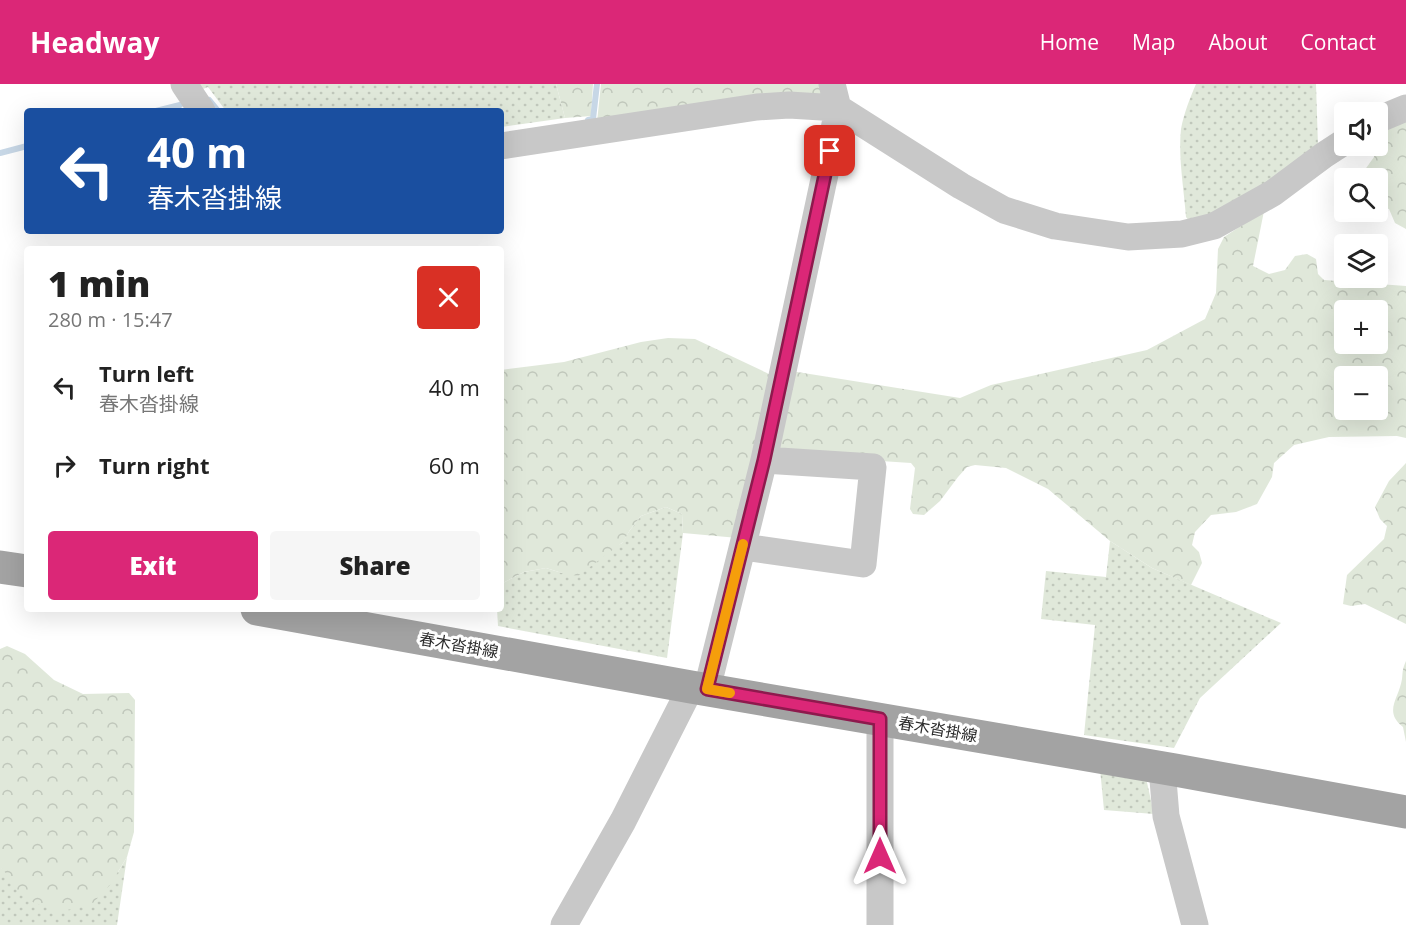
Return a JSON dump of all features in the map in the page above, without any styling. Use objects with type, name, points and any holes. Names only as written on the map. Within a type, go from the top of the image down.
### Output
[{"type":"main road","points":[[0,567],[24,571]]},
{"type":"main road","name":"春木沓掛線","points":[[274,612],[1406,812]]},
{"type":"street","points":[[184,84],[200,108]]},
{"type":"street","points":[[564,925],[699,688],[742,547],[764,460],[788,352],[835,96]]},
{"type":"street","points":[[504,146],[757,107],[789,105],[835,96],[961,186],[1004,210],[1055,226],[1128,237],[1182,234],[1214,225],[1273,193],[1334,148]]},
{"type":"street","points":[[1388,115],[1406,108]]},
{"type":"street","points":[[742,547],[863,564],[873,467],[764,460]]},
{"type":"street","points":[[880,719],[880,925]]},
{"type":"street","points":[[1162,768],[1166,816],[1195,925]]},
{"type":"green space","points":[[193,84],[556,84],[565,118],[504,127],[504,108],[224,108],[208,87],[198,91]]},
{"type":"green space","points":[[556,84],[593,84],[591,116],[565,118]]},
{"type":"green space","points":[[601,84],[825,84],[827,99],[597,122]]},
{"type":"green space","points":[[1196,84],[1316,84],[1318,146],[1271,180],[1214,214],[1190,222],[1186,217],[1180,140],[1184,117]]},
{"type":"green space","points":[[1406,119],[1406,229],[1395,223],[1388,209],[1388,168],[1366,168],[1374,156],[1388,156],[1388,129]]},
{"type":"green space","points":[[1264,211],[1253,266],[1269,274],[1285,270],[1295,256],[1307,254],[1316,259],[1318,274],[1324,280],[1334,281],[1334,288],[1388,288],[1388,285],[1406,286],[1406,438],[1397,436],[1329,437],[1294,445],[1274,463],[1272,477],[1257,504],[1236,512],[1211,515],[1195,532],[1192,545],[1199,552],[1202,563],[1191,585],[1152,568],[1110,541],[1048,489],[1006,468],[975,465],[967,467],[940,501],[924,515],[913,514],[910,509],[915,468],[911,463],[775,454],[791,371],[960,398],[991,385],[1147,350],[1205,319],[1216,293],[1218,249],[1224,237]]},
{"type":"green space","points":[[668,338],[695,339],[774,378],[738,538],[683,533],[682,514],[666,507],[641,516],[623,542],[578,576],[546,568],[524,572],[504,582],[504,370],[564,362],[641,342]]},
{"type":"green space","points":[[1406,463],[1406,624],[1365,604],[1351,606],[1343,604],[1347,575],[1384,539],[1387,526],[1380,519],[1375,507],[1389,481]]},
{"type":"green space","points":[[666,507],[682,514],[683,533],[667,658],[498,626],[497,612],[504,612],[504,582],[524,572],[546,568],[562,573],[622,543],[641,516]]},
{"type":"green space","points":[[1110,541],[1152,568],[1281,623],[1200,698],[1174,748],[1084,735],[1095,625],[1041,619],[1046,571],[1106,577]]},
{"type":"green space","points":[[7,646],[25,654],[54,680],[83,694],[129,693],[135,700],[134,832],[127,857],[110,885],[92,904],[59,912],[30,901],[20,894],[0,868],[0,649]]},
{"type":"green space","points":[[1406,661],[1406,742],[1403,727],[1394,716],[1393,710]]},
{"type":"green space","points":[[1100,769],[1146,778],[1154,814],[1104,810]]},
{"type":"green space","points":[[127,857],[117,925],[0,925],[0,868],[118,872]]},
{"type":"waterway","points":[[588,120],[593,119],[597,84]]},
{"type":"waterway","points":[[209,100],[216,108]]},
{"type":"waterway","points":[[168,108],[180,105]]},
{"type":"waterway","points":[[0,153],[24,147]]},
{"type":"slow traffic","points":[[730,693],[707,689],[743,544]]},
{"type":"route","points":[[830,151],[764,460],[707,689],[880,719],[880,856]]}]
